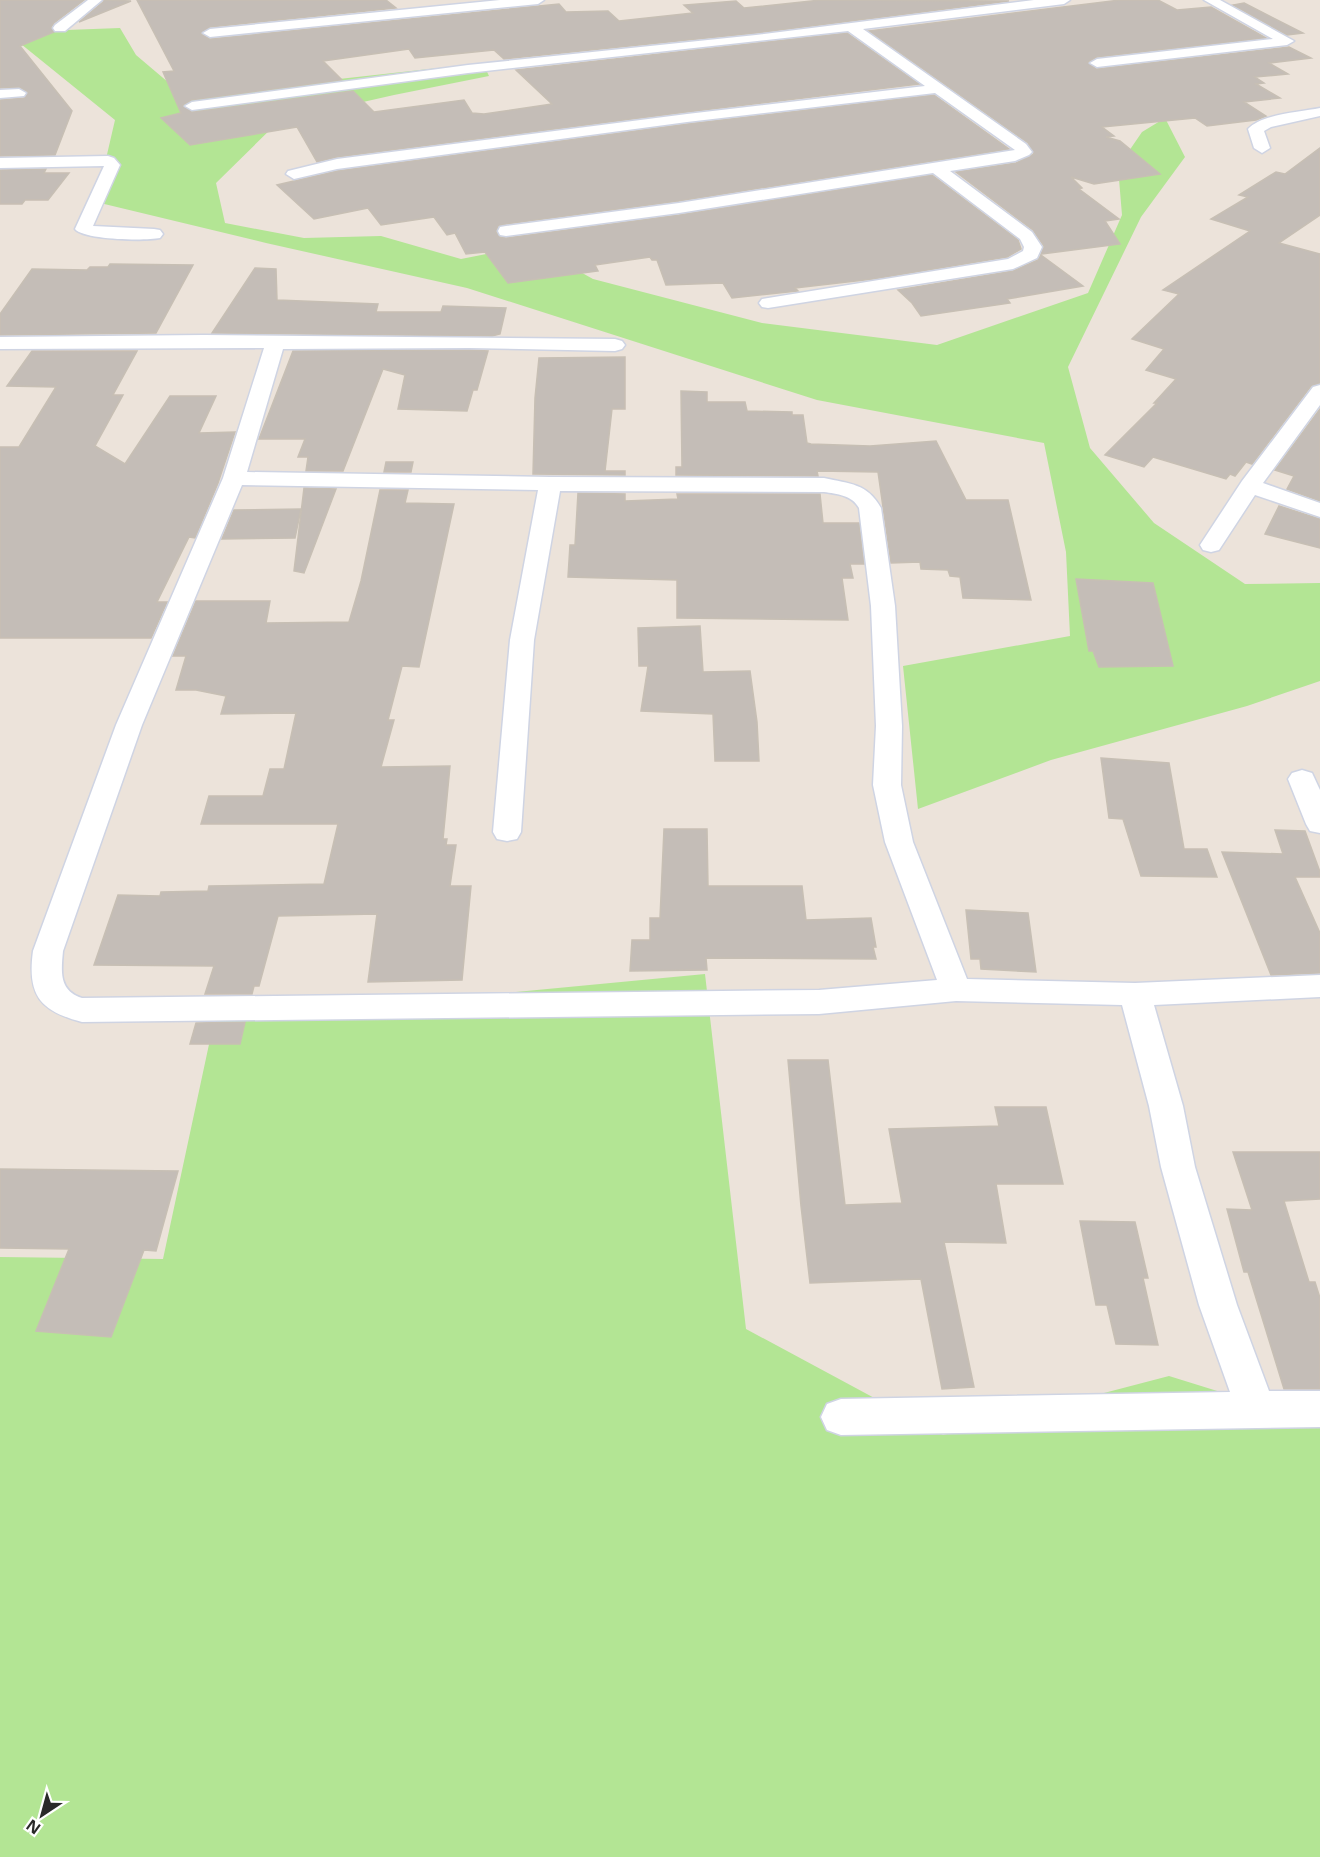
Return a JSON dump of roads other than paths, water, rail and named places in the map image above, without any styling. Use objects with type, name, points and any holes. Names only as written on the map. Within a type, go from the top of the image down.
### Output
[{"type":"street","points":[[60,28],[96,0]]},
{"type":"street","points":[[210,33],[538,0]]},
{"type":"street","points":[[192,106],[468,69],[710,44],[1011,3],[1064,0]]},
{"type":"street","points":[[1097,63],[1287,41],[1215,0]]},
{"type":"street","points":[[506,231],[679,208],[1015,156],[1024,150],[849,26]]},
{"type":"street","points":[[294,174],[337,164],[687,118],[936,89]]},
{"type":"street","points":[[0,94],[19,93]]},
{"type":"street","points":[[1262,148],[1256,129],[1266,123],[1320,112]]},
{"type":"street","points":[[0,163],[98,160],[111,162],[112,165],[83,229],[93,232],[154,234]]},
{"type":"street","points":[[768,303],[1013,264],[1031,254],[1033,247],[1026,236],[936,168]]},
{"type":"street","points":[[0,343],[204,340],[275,343],[469,342],[615,345]]},
{"type":"street","points":[[275,343],[234,478],[129,724],[48,951],[45,980],[59,1002],[70,1008],[82,1010],[819,1002],[956,990],[1135,994],[1320,986]]},
{"type":"street","points":[[1211,545],[1250,486],[1282,446],[1320,391]]},
{"type":"street","points":[[234,478],[550,484],[815,484],[846,489],[865,499],[870,508],[883,606],[889,726],[887,785],[899,842],[956,990]]},
{"type":"street","points":[[507,832],[522,640],[550,484]]},
{"type":"street","points":[[1250,486],[1320,510]]},
{"type":"street","points":[[1302,779],[1320,824]]},
{"type":"street","points":[[1135,994],[1166,1106],[1178,1167],[1218,1305],[1256,1409]]},
{"type":"street","points":[[841,1417],[1320,1409]]}]
